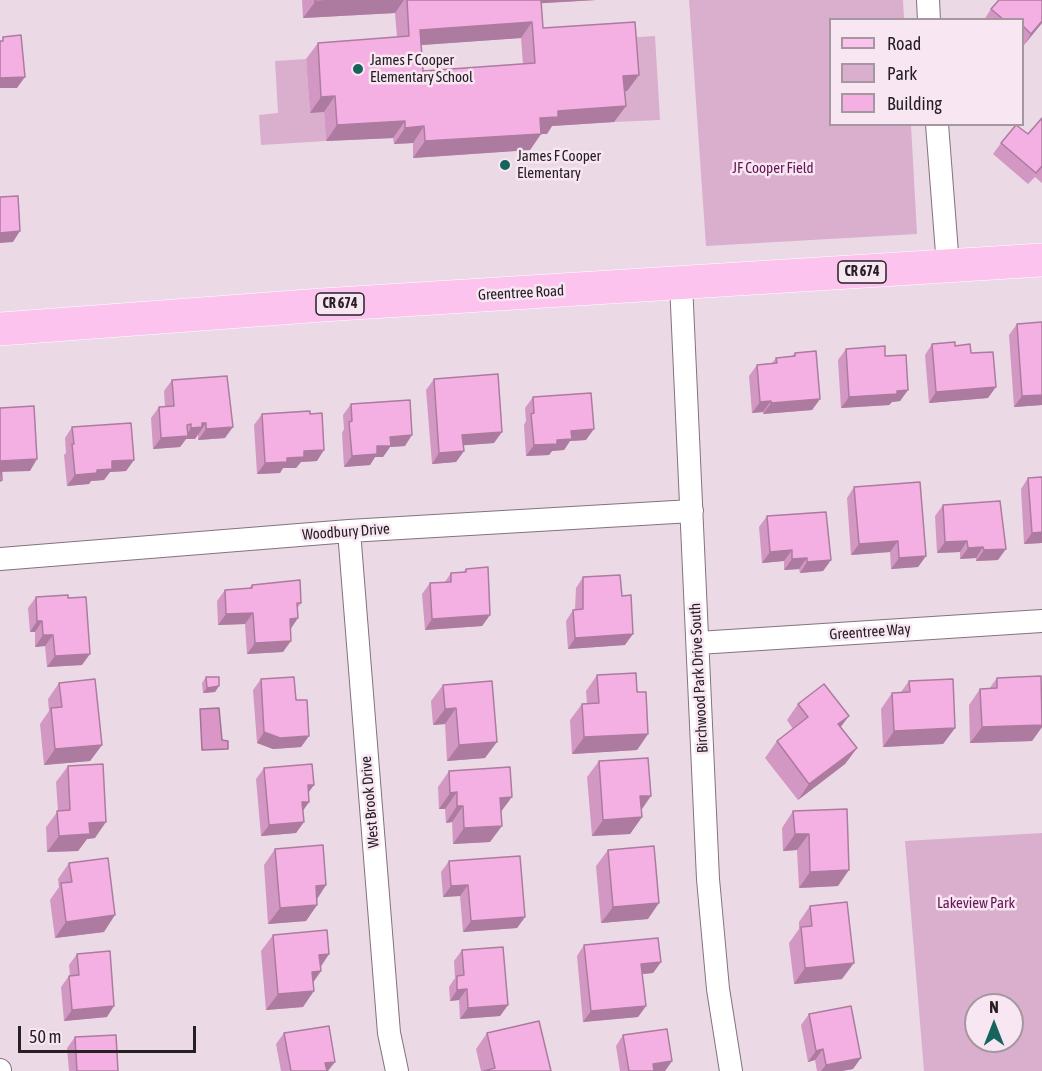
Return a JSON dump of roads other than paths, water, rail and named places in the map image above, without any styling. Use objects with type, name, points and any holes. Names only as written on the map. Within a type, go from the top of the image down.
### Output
[{"type":"main road","name":"Greentree Road","points":[[0,329],[322,305],[1042,260]]},
{"type":"street","points":[[928,0],[929,18]]},
{"type":"street","points":[[937,126],[948,266]]},
{"type":"street","name":"Birchwood Park Drive South","points":[[681,284],[708,879],[718,989],[731,1071]]},
{"type":"street","name":"Woodbury Drive","points":[[0,559],[349,531],[692,511]]},
{"type":"street","name":"West Brook Drive","points":[[349,531],[389,1033],[397,1071]]},
{"type":"street","name":"Greentree Way","points":[[698,643],[1042,621]]},
{"type":"place","name":"James F Cooper Elementary School","points":[[358,69]]},
{"type":"place","name":"James F Cooper Elementary","points":[[505,165]]},
{"type":"park label","name":"JF Cooper Field","points":[[773,168]]},
{"type":"park label","name":"Lakeview Park","points":[[976,903]]}]
